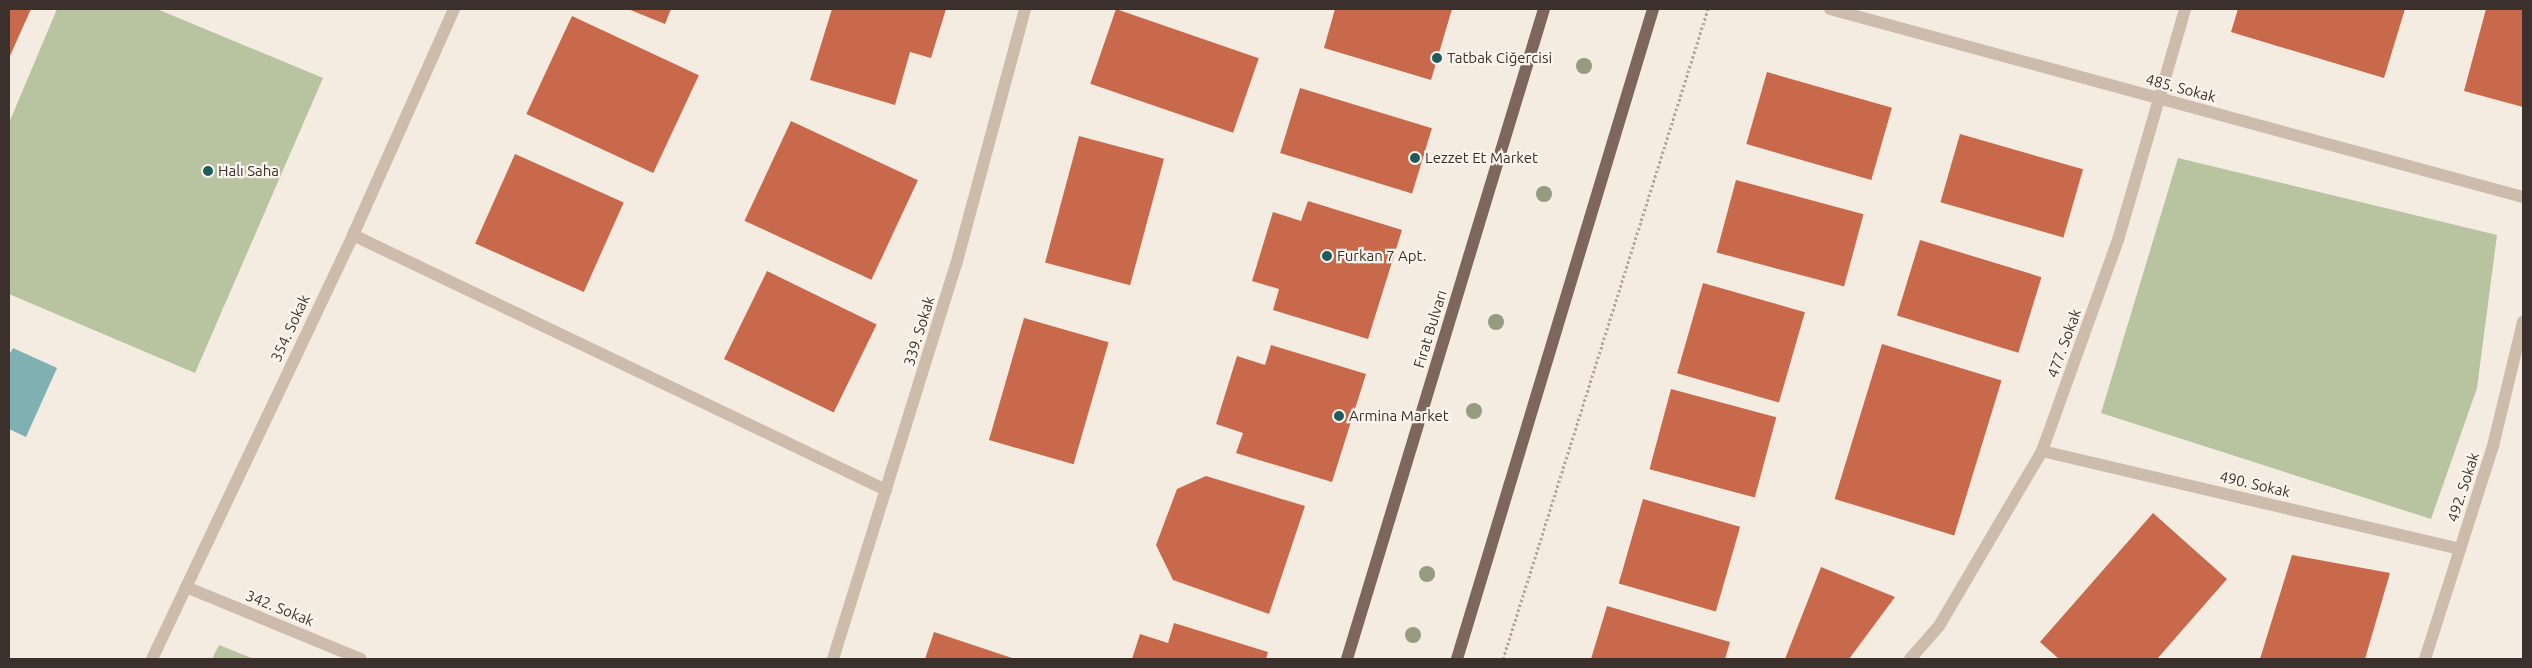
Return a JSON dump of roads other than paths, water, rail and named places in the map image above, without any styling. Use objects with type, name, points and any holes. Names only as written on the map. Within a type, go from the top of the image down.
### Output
[{"type":"main road","name":"Fırat Bulvarı","points":[[1347,659],[1544,9]]},
{"type":"main road","points":[[1457,659],[1653,9]]},
{"type":"street","name":"354. Sokak","points":[[152,659],[353,234],[454,9]]},
{"type":"street","name":"339. Sokak","points":[[832,659],[956,265],[1025,9]]},
{"type":"street","name":"485. Sokak","points":[[1830,9],[2523,197]]},
{"type":"street","name":"477. Sokak","points":[[1910,659],[1939,626],[2042,451],[2118,240],[2185,9]]},
{"type":"street","points":[[353,234],[886,490]]},
{"type":"street","name":"492. Sokak","points":[[2429,656],[2460,549],[2493,446],[2523,322]]},
{"type":"street","name":"490. Sokak","points":[[2042,451],[2460,549]]},
{"type":"street","name":"342. Sokak","points":[[186,587],[361,659]]},
{"type":"water","points":[[13,348],[57,368],[26,437],[9,429],[9,355]]},
{"type":"place","name":"Tatbak Ciğercisi","points":[[1437,58]]},
{"type":"place","name":"Lezzet Et Market","points":[[1415,158]]},
{"type":"place","name":"Halı Saha","points":[[208,171]]},
{"type":"place","name":"Furkan 7 Apt.","points":[[1327,256]]},
{"type":"place","name":"Armina Market","points":[[1339,416]]}]
